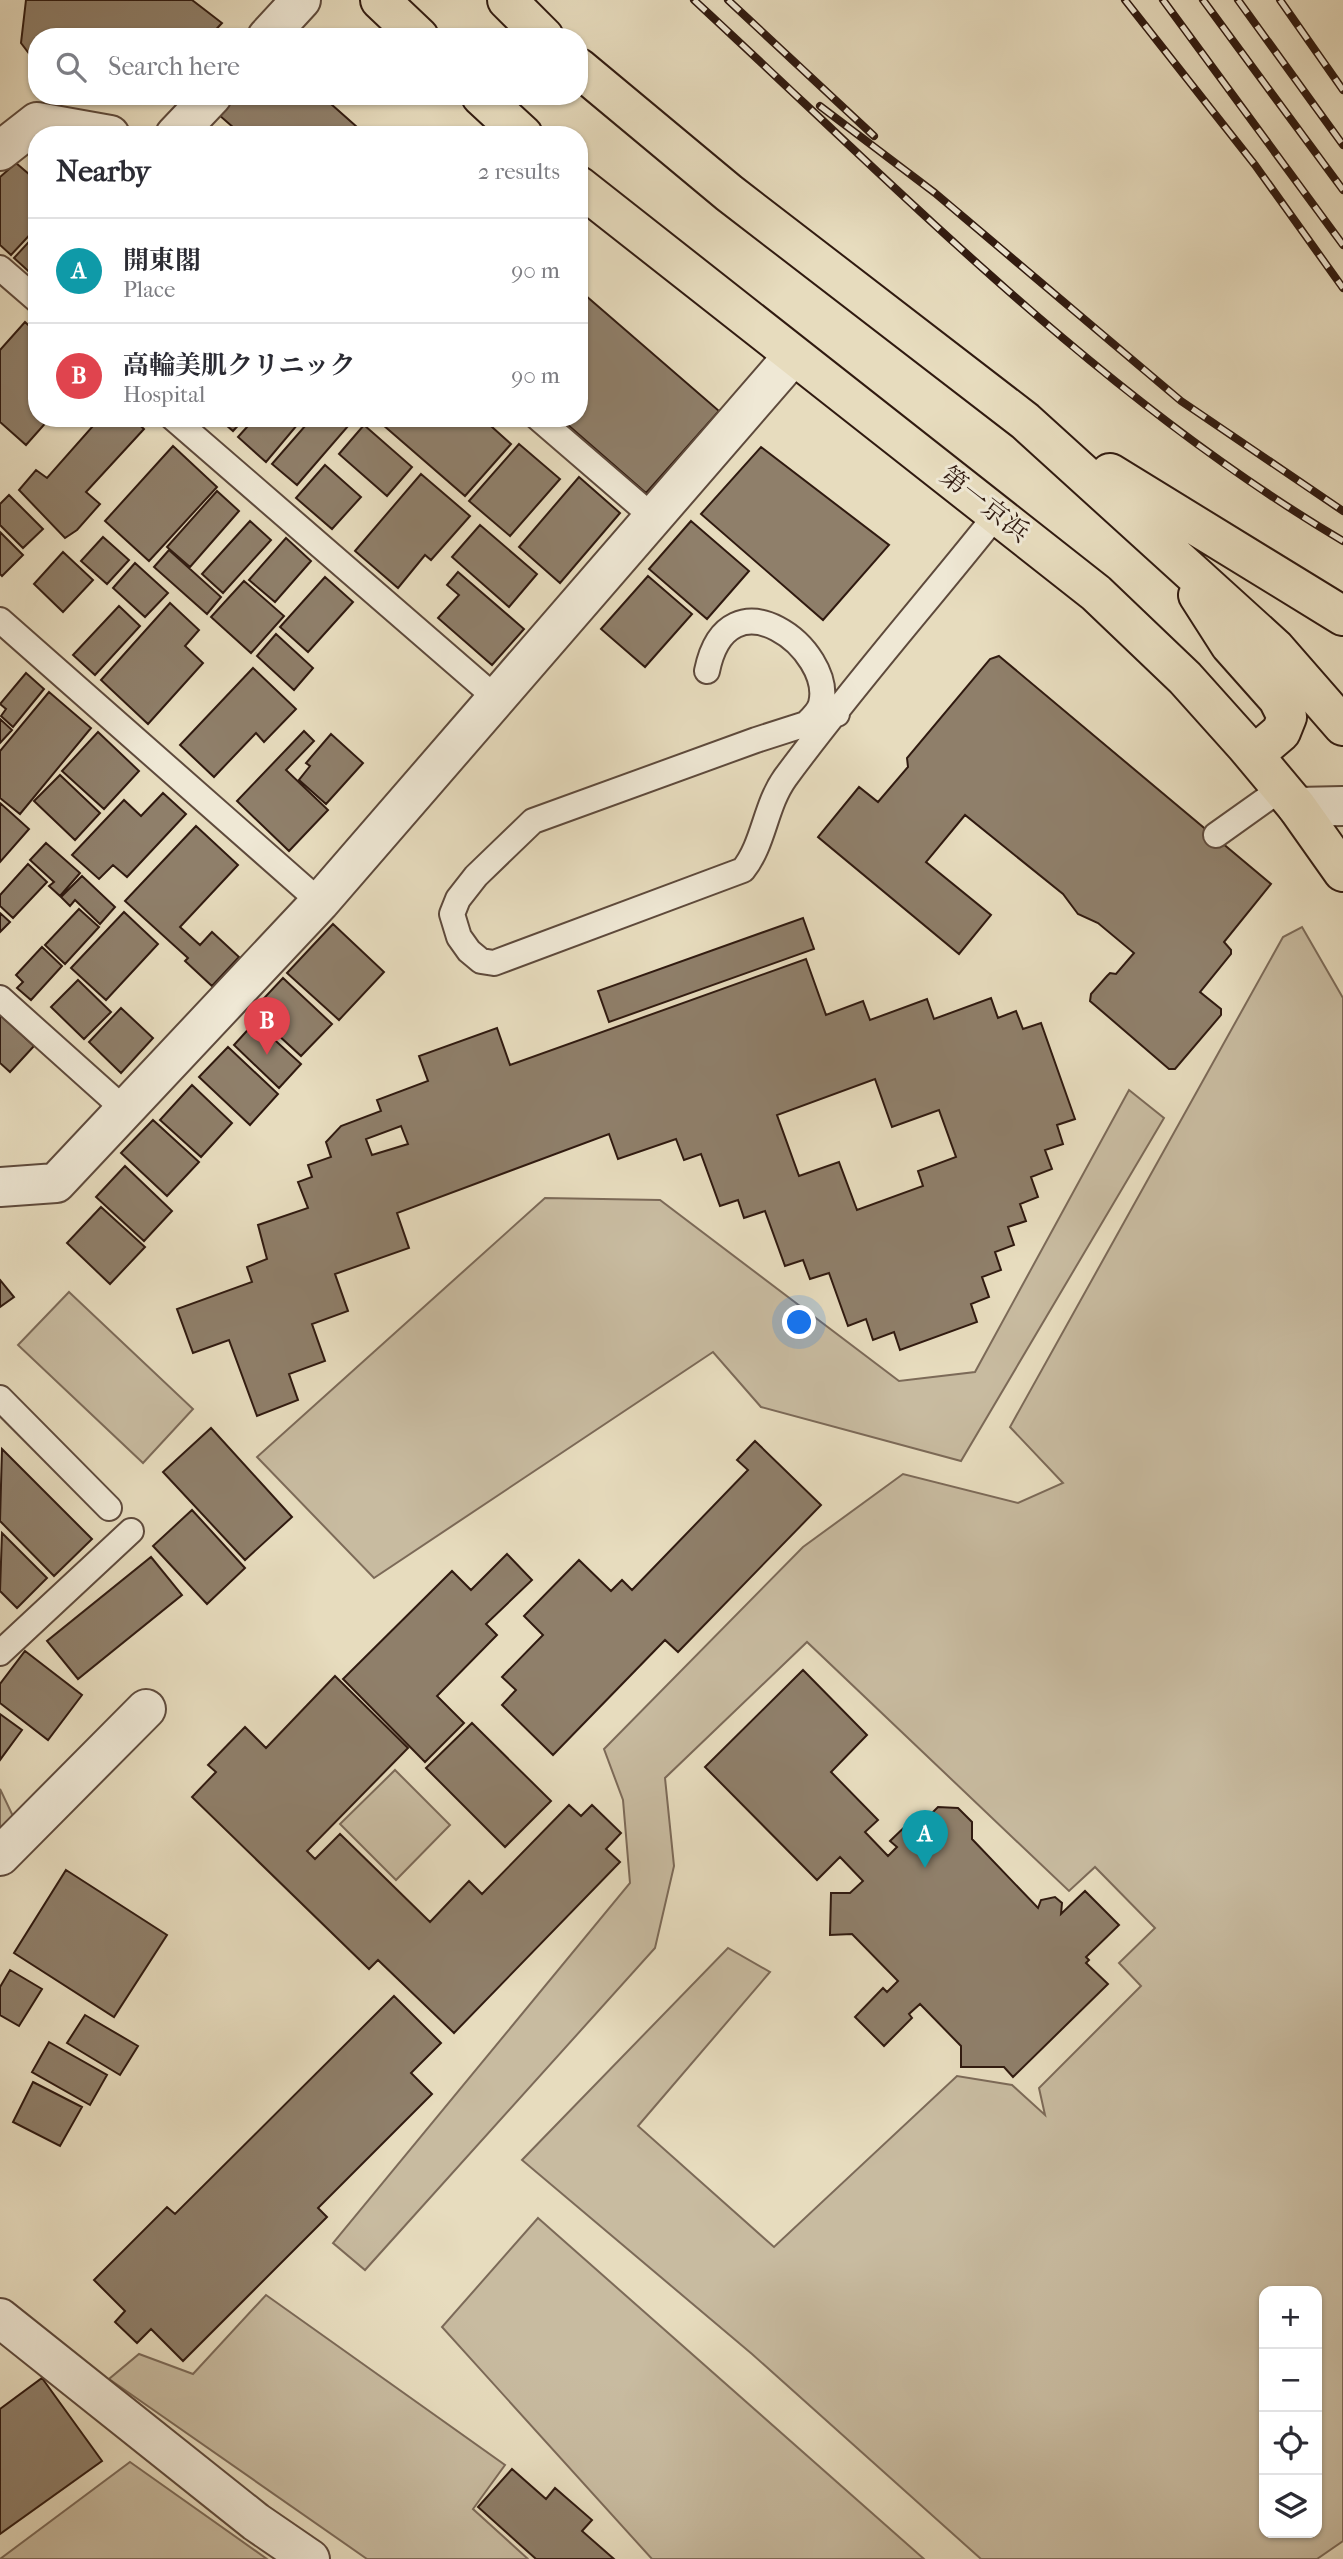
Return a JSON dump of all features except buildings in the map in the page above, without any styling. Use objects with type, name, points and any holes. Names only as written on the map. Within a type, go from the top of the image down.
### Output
[{"type":"highway","points":[[380,0],[410,28]]},
{"type":"highway","points":[[507,0],[535,28]]},
{"type":"highway","points":[[588,76],[729,194],[1025,421],[1275,648],[1343,726]]},
{"type":"highway","points":[[491,105],[513,126]]},
{"type":"highway","name":"第一京浜","points":[[588,193],[1096,593],[1185,678],[1254,755],[1289,797],[1343,872]]},
{"type":"highway","points":[[1025,421],[1343,616]]},
{"type":"highway","points":[[1169,549],[1230,645],[1278,699],[1287,717],[1282,732],[1254,755]]},
{"type":"highway","points":[[1240,552],[1343,638]]},
{"type":"street","points":[[275,28],[301,0]]},
{"type":"street","points":[[30,126],[37,122],[59,126]]},
{"type":"street","points":[[4,141],[28,127]]},
{"type":"street","points":[[0,1187],[56,1184],[320,902],[793,356]]},
{"type":"street","points":[[1289,797],[1343,806]]},
{"type":"street","points":[[0,1856],[146,1709]]},
{"type":"street","points":[[9,2337],[256,2522],[310,2559]]},
{"type":"lane","points":[[0,268],[28,292]]},
{"type":"lane","points":[[183,427],[496,698]]},
{"type":"lane","points":[[548,427],[653,517]]},
{"type":"lane","points":[[837,714],[756,740],[533,821],[476,876],[458,899],[453,914],[459,937],[481,961],[494,963],[743,870],[754,856],[763,825],[783,781],[837,714],[997,514]]},
{"type":"lane","points":[[0,620],[320,902]]},
{"type":"lane","points":[[707,671],[718,642],[727,629],[753,620],[771,626],[790,638],[816,666],[823,687],[821,707],[805,726]]},
{"type":"lane","points":[[1216,835],[1289,797]]},
{"type":"lane","points":[[0,998],[125,1110]]},
{"type":"lane","points":[[0,1398],[109,1508]]},
{"type":"lane","points":[[0,1653],[131,1531]]},
{"type":"shaded area","points":[[1302,927],[1343,998],[1343,2541],[1317,2559],[981,2559],[752,2354],[522,2160],[728,1948],[770,1972],[638,2126],[774,2247],[957,2076],[1012,2085],[1045,2115],[1039,2088],[1141,1986],[1119,1963],[1155,1928],[1095,1867],[1069,1891],[807,1642],[665,1778],[674,1866],[655,1948],[365,2270],[333,2243],[630,1883],[623,1800],[604,1749],[803,1547],[903,1474],[1018,1503],[1063,1483],[1010,1427],[1283,937]]},
{"type":"shaded area","points":[[1129,1090],[1164,1118],[961,1461],[761,1407],[713,1352],[374,1578],[257,1457],[545,1198],[660,1200],[899,1381],[975,1372]]},
{"type":"shaded area","points":[[69,1292],[193,1409],[143,1463],[18,1345]]},
{"type":"shaded area","points":[[395,1770],[450,1825],[396,1880],[340,1824]]},
{"type":"shaded area","points":[[0,1789],[22,1835],[0,1856]]},
{"type":"shaded area","points":[[538,2218],[924,2559],[652,2559],[442,2327]]},
{"type":"shaded area","points":[[266,2295],[505,2465],[473,2509],[528,2559],[367,2559],[109,2379],[139,2354],[193,2374]]},
{"type":"shaded area","points":[[130,2462],[267,2559],[0,2559]]},
{"type":"railway","points":[[694,0],[926,217],[1085,357],[1168,422],[1254,484],[1343,541]]},
{"type":"railway","points":[[728,0],[874,136]]},
{"type":"railway","points":[[1125,0],[1255,165],[1343,288]]},
{"type":"railway","points":[[1163,0],[1343,245]]},
{"type":"railway","points":[[1203,0],[1343,190]]},
{"type":"railway","points":[[1238,0],[1343,145]]},
{"type":"railway","points":[[1280,0],[1343,90]]},
{"type":"railway","points":[[820,106],[935,193],[1181,401],[1343,511]]},
{"type":"place","name":"高輪美肌クリニック","points":[[267,1055]]},
{"type":"place","name":"開東閣","points":[[925,1868]]}]
